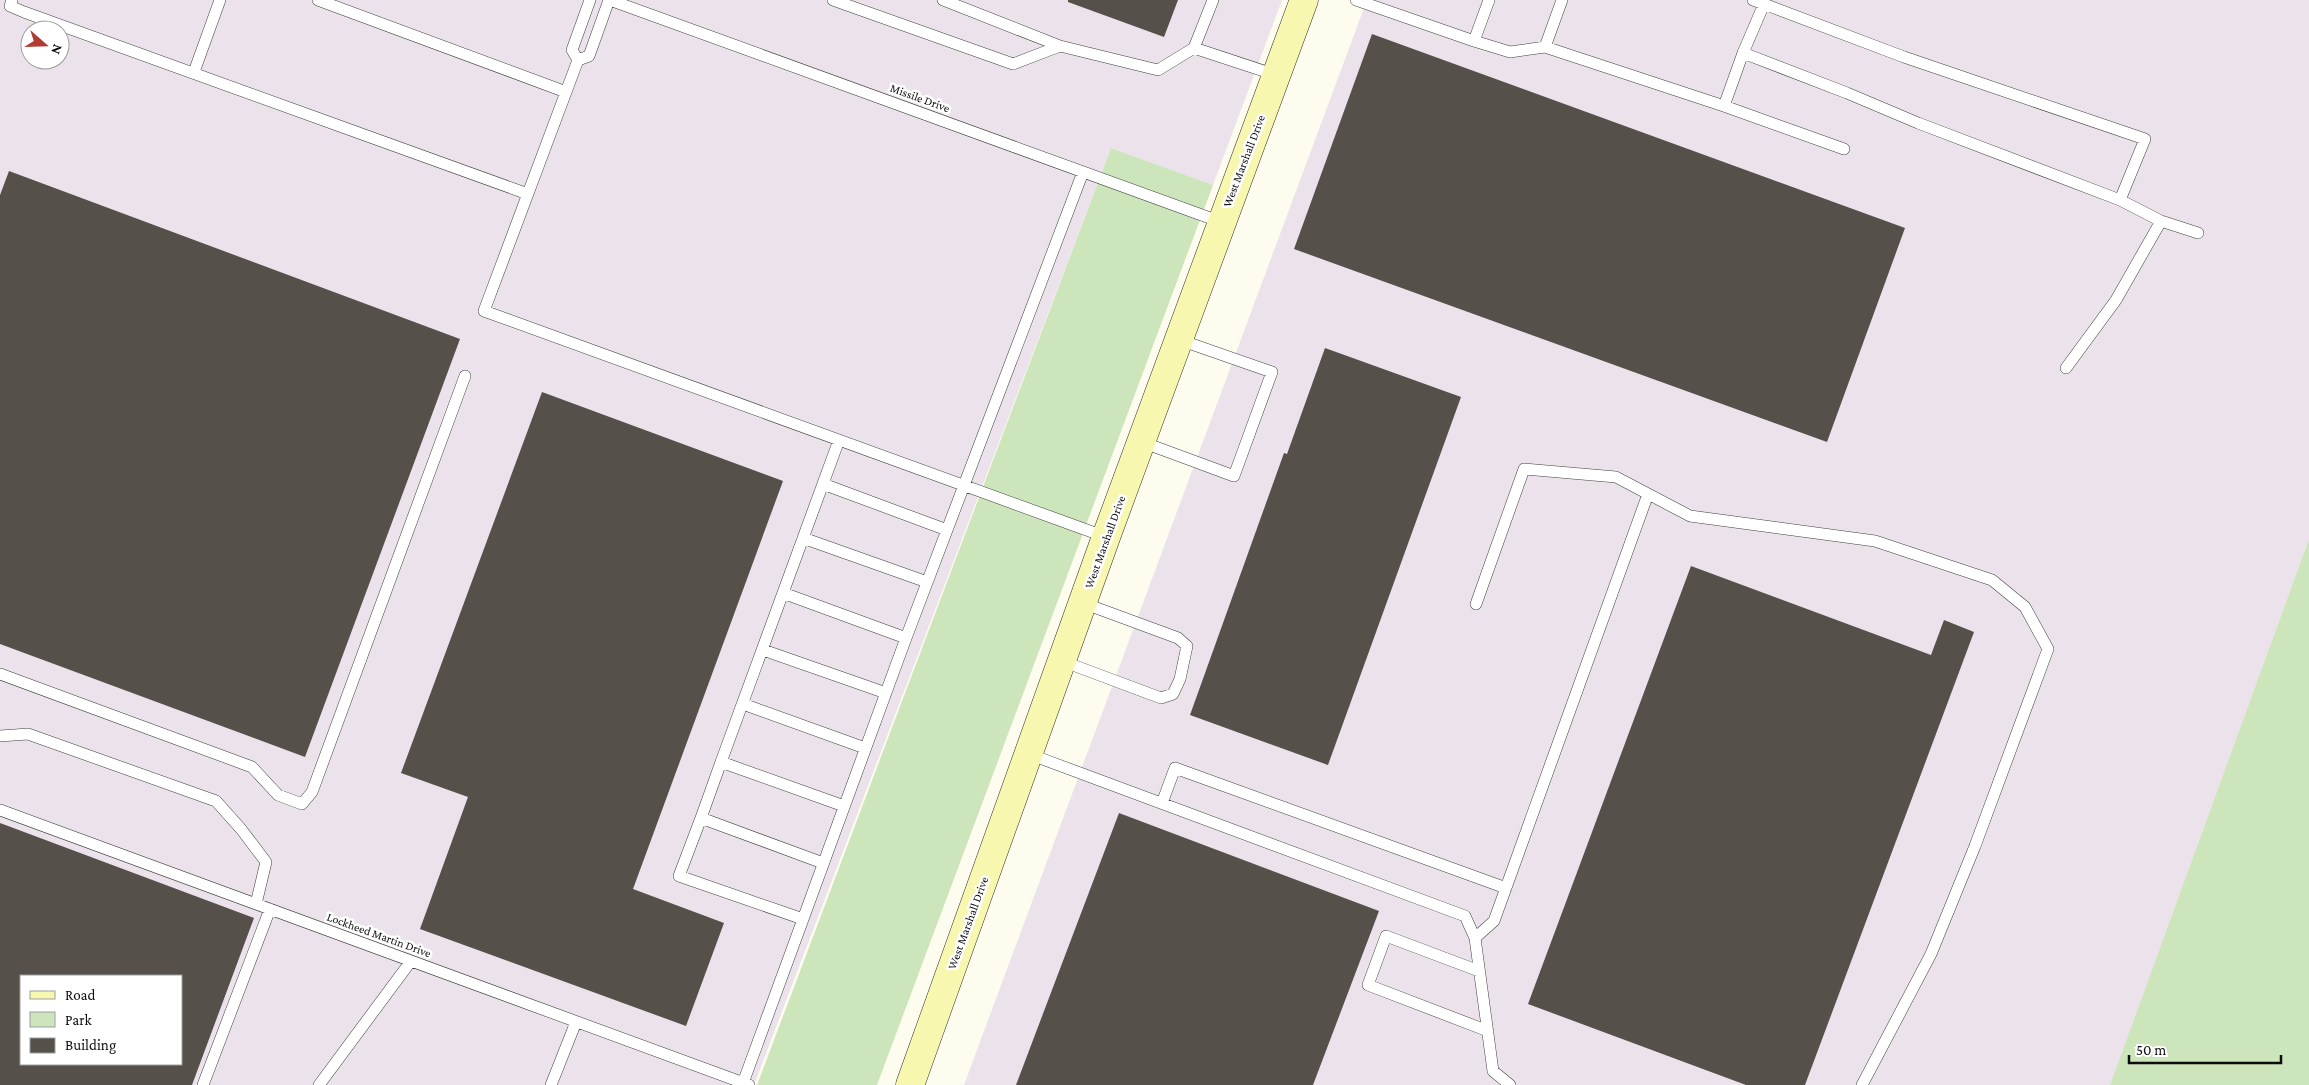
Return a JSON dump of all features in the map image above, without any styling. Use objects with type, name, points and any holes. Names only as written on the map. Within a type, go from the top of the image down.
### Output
[{"type":"main road","name":"West Marshall Drive","points":[[910,1085],[1082,603],[1304,0]]},
{"type":"lane","points":[[12,0],[10,6],[24,12],[528,194]]},
{"type":"lane","points":[[194,72],[220,0]]},
{"type":"lane","points":[[318,0],[566,92]]},
{"type":"lane","points":[[578,60],[572,50],[590,0]]},
{"type":"lane","points":[[610,0],[589,56],[578,60],[484,311],[1106,537]]},
{"type":"lane","name":"Missile Drive","points":[[610,0],[1221,222]]},
{"type":"lane","points":[[833,0],[1013,64],[1060,46]]},
{"type":"lane","points":[[942,0],[1060,46],[1158,70],[1194,48],[1213,0]]},
{"type":"lane","points":[[1356,0],[1510,52],[1546,47],[1724,106],[1844,149]]},
{"type":"lane","points":[[1474,41],[1489,0]]},
{"type":"lane","points":[[1546,47],[1562,0]]},
{"type":"lane","points":[[1724,106],[1743,53],[1758,2],[1904,57],[2146,138],[2120,200]]},
{"type":"lane","points":[[1194,48],[1276,75]]},
{"type":"lane","points":[[1743,53],[1847,92],[1918,123],[2120,200],[2161,221],[2198,233]]},
{"type":"lane","points":[[746,1084],[865,748],[1083,172]]},
{"type":"lane","points":[[2066,368],[2116,300],[2161,221]]},
{"type":"lane","points":[[1142,442],[1234,476],[1237,468],[1272,372],[1180,340]]},
{"type":"lane","points":[[0,674],[252,767],[278,795],[302,804],[312,792],[465,376]]},
{"type":"lane","points":[[803,919],[679,876],[839,440]]},
{"type":"lane","points":[[1476,604],[1524,469],[1616,477],[1690,516],[1876,541],[1992,580],[2024,607],[2048,649],[1976,846],[1931,954],[1862,1085]]},
{"type":"lane","points":[[823,484],[947,530]]},
{"type":"lane","points":[[1475,938],[1494,921],[1648,494]]},
{"type":"lane","points":[[803,538],[927,582]]},
{"type":"lane","points":[[783,593],[906,638]]},
{"type":"lane","points":[[1062,661],[1161,698],[1174,694],[1180,679],[1187,646],[1178,638],[1082,603]]},
{"type":"lane","points":[[763,650],[886,694]]},
{"type":"lane","points":[[743,704],[865,748]]},
{"type":"lane","points":[[0,736],[28,734],[216,801],[241,829],[266,862],[256,904]]},
{"type":"lane","points":[[1029,754],[1465,916],[1475,938],[1493,1071],[1510,1085]]},
{"type":"lane","points":[[721,762],[844,806]]},
{"type":"lane","points":[[1162,803],[1175,768],[1506,888]]},
{"type":"lane","name":"Lockheed Martin Drive","points":[[0,810],[746,1084]]},
{"type":"lane","points":[[701,818],[823,864]]},
{"type":"lane","points":[[203,1085],[270,909]]},
{"type":"lane","points":[[1479,971],[1386,936],[1368,985],[1488,1031]]},
{"type":"lane","points":[[319,1085],[410,961]]},
{"type":"lane","points":[[551,1085],[576,1022]]},
{"type":"shaded area","points":[[0,0],[1282,0],[1213,185],[1111,148],[754,1085],[0,1085]]},
{"type":"shaded area","points":[[1367,0],[2309,0],[2309,539],[2110,1085],[964,1085]]},
{"type":"green space","points":[[1111,148],[1213,185],[877,1085],[757,1085]]},
{"type":"green space","points":[[2309,539],[2309,1085],[2110,1085]]},
{"type":"building","points":[[1068,0],[1178,0],[1164,37],[1068,2]]},
{"type":"building","points":[[1372,34],[1905,228],[1827,442],[1294,249]]},
{"type":"building","points":[[9,171],[460,339],[305,757],[0,644],[0,195]]},
{"type":"building","points":[[1325,348],[1461,397],[1328,765],[1190,715],[1284,453],[1287,454]]},
{"type":"building","points":[[542,392],[783,481],[633,889],[724,923],[686,1026],[420,929],[468,797],[401,773]]},
{"type":"building","points":[[1691,566],[1931,655],[1944,620],[1974,632],[1805,1085],[1746,1085],[1528,1004]]},
{"type":"building","points":[[1119,813],[1379,911],[1313,1085],[1016,1085]]},
{"type":"building","points":[[0,823],[254,918],[192,1085],[0,1085]]}]
